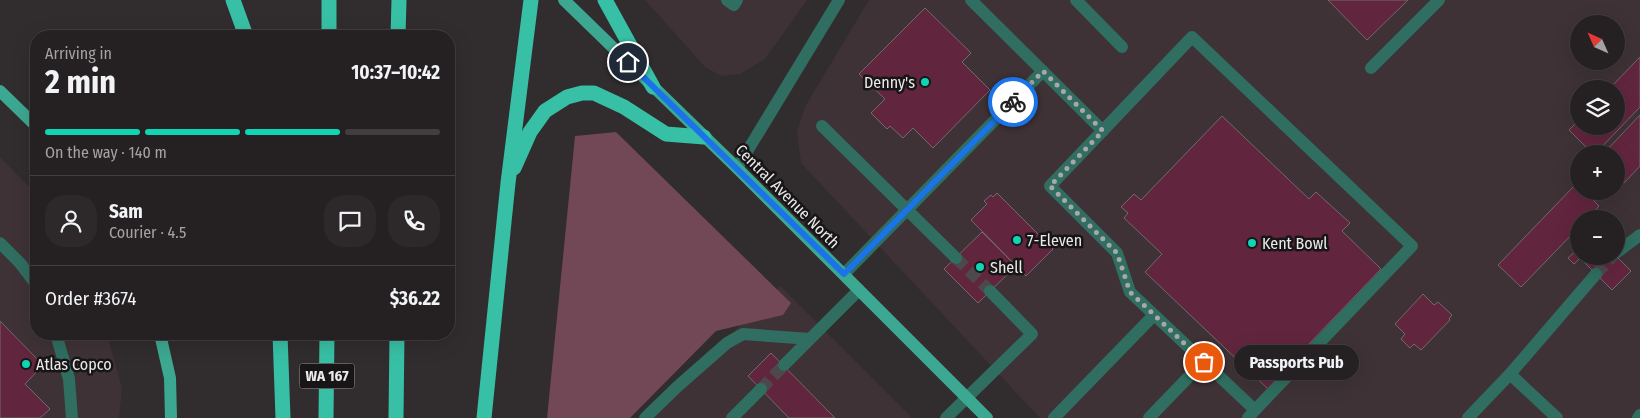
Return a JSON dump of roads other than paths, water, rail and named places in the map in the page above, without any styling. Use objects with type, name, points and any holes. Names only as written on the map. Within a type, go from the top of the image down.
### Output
[{"type":"highway","points":[[233,0],[244,30]]},
{"type":"highway","points":[[329,30],[330,0]]},
{"type":"highway","points":[[398,30],[399,0]]},
{"type":"highway","points":[[484,418],[508,184],[530,0]]},
{"type":"highway","points":[[604,0],[653,87]]},
{"type":"highway","points":[[508,184],[530,132],[545,110],[567,97],[582,93],[594,93],[602,96],[624,107],[666,134],[704,137]]},
{"type":"highway","points":[[280,340],[284,418]]},
{"type":"highway","name":"WA 167","points":[[326,418],[327,340]]},
{"type":"highway","points":[[396,418],[397,340]]},
{"type":"main road","name":"Central Avenue North","points":[[564,0],[737,168],[987,418]]},
{"type":"main road","points":[[0,91],[30,120]]},
{"type":"main road","points":[[161,340],[170,378],[170,418]]},
{"type":"street","points":[[727,0],[734,5],[737,0]]},
{"type":"street","points":[[737,168],[839,0]]},
{"type":"street","points":[[971,0],[1103,131]]},
{"type":"street","points":[[1076,0],[1122,47]]},
{"type":"street","points":[[1372,68],[1439,0]]},
{"type":"street","points":[[1192,37],[1412,246],[1252,414],[1204,362],[1130,292],[1117,253],[1050,186],[1103,131],[1192,37]]},
{"type":"street","points":[[844,274],[1043,71]]},
{"type":"street","points":[[822,126],[956,258]]},
{"type":"street","points":[[1625,246],[1640,235]]},
{"type":"street","points":[[0,243],[30,276]]},
{"type":"street","points":[[1468,418],[1510,374],[1596,274]]},
{"type":"street","points":[[784,366],[859,290]]},
{"type":"street","points":[[946,418],[1032,334],[990,291]]},
{"type":"street","points":[[1054,418],[1154,315]]},
{"type":"street","points":[[645,418],[677,387],[728,343],[743,334],[810,339]]},
{"type":"street","points":[[58,340],[69,379],[72,418]]},
{"type":"street","points":[[1149,418],[1204,362]]},
{"type":"street","points":[[1510,374],[1557,418]]},
{"type":"street","points":[[732,418],[761,389]]},
{"type":"tunnel","points":[[956,258],[990,291]]},
{"type":"tunnel","points":[[1596,274],[1604,265]]},
{"type":"tunnel","points":[[761,389],[784,365]]},
{"type":"place","name":"Denny's","points":[[925,82]]},
{"type":"place","name":"7-Eleven","points":[[1017,240]]},
{"type":"place","name":"Kent Bowl","points":[[1252,243]]},
{"type":"place","name":"Shell","points":[[980,267]]},
{"type":"place","name":"Passports Pub","points":[[1204,362]]},
{"type":"place","name":"Atlas Copco","points":[[26,364]]}]
